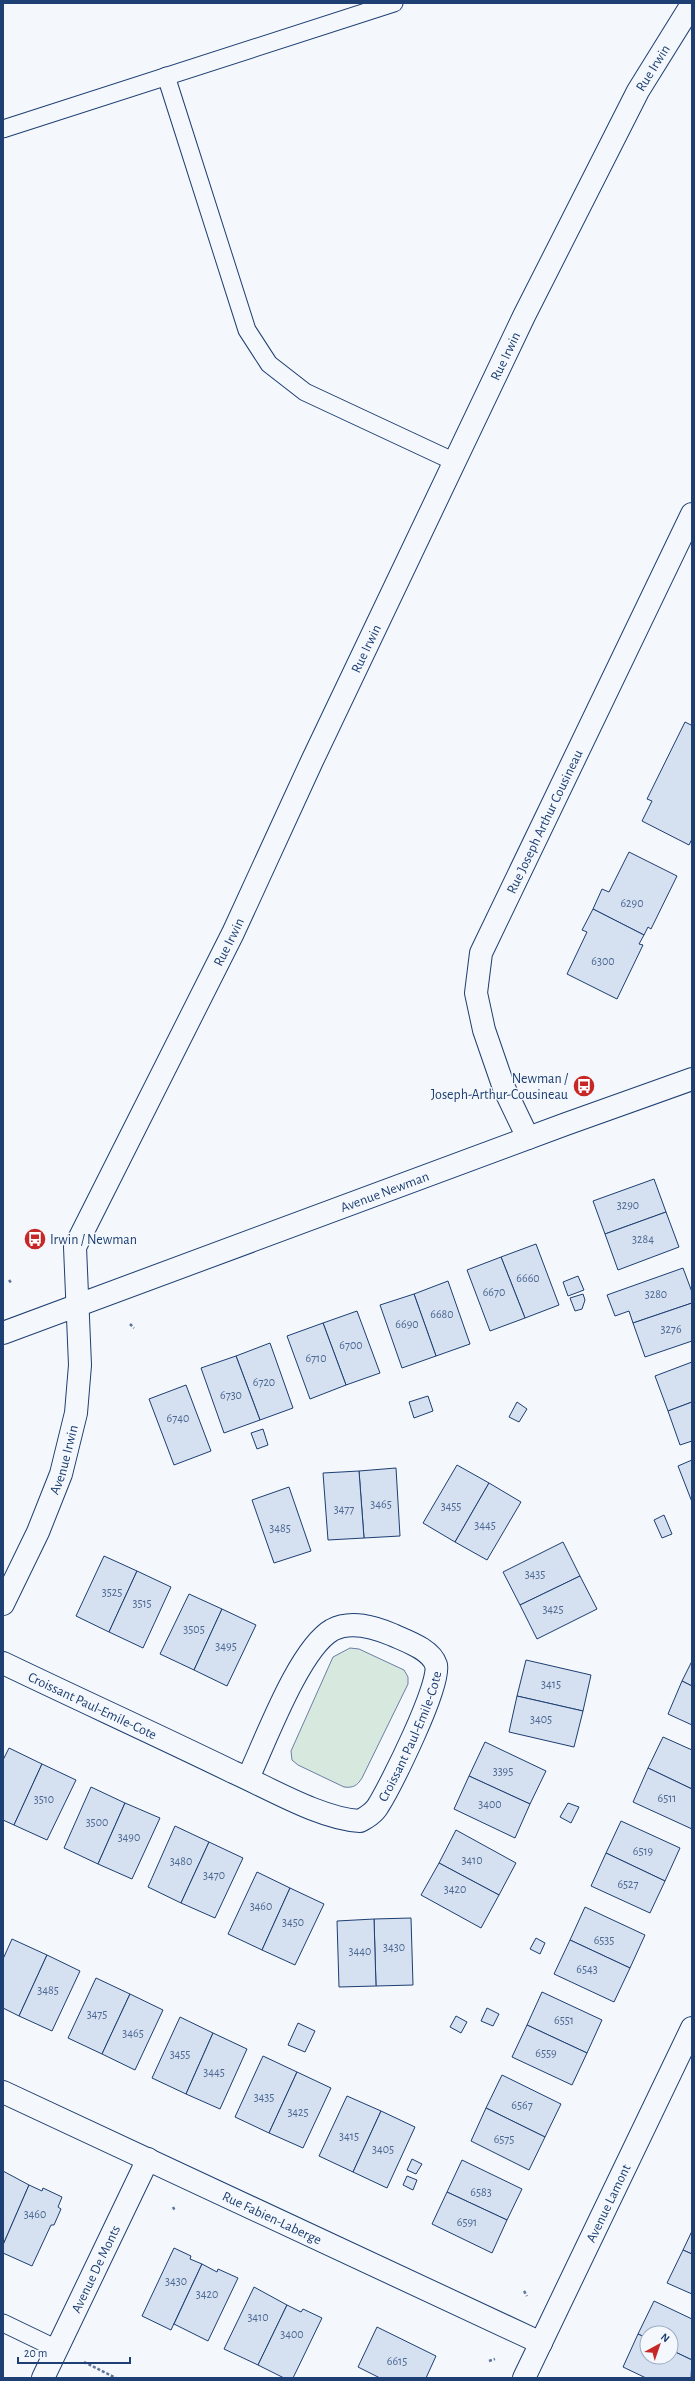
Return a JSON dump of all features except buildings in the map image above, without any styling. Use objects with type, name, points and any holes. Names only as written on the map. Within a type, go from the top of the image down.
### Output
[{"type":"street","name":"Rue Irwin","points":[[77,1305],[75,1247],[233,933],[528,309],[638,91],[692,4]]},
{"type":"street","name":"Rue Joseph Arthur Cousineau","points":[[528,1138],[504,1088],[484,1030],[476,993],[481,953],[692,514]]},
{"type":"street","name":"Avenue Newman","points":[[3,1333],[528,1138],[692,1079]]},
{"type":"street","name":"Avenue Irwin","points":[[3,1604],[38,1532],[61,1474],[76,1413],[80,1366],[77,1305]]},
{"type":"street","name":"Croissant Paul-Emile-Cote","points":[[3,1663],[248,1778],[336,1818],[360,1822],[377,1808],[388,1790],[431,1696],[437,1679],[436,1665],[426,1652],[378,1629],[355,1625],[333,1630],[318,1640],[301,1663],[248,1778]]},
{"type":"street","name":"Avenue Lamont","points":[[524,2378],[692,2028]]},
{"type":"street","name":"Rue Fabien-Laberge","points":[[3,2092],[541,2343]]},
{"type":"street","name":"Avenue De Monts","points":[[43,2378],[148,2160]]},
{"type":"lane","points":[[3,129],[394,3]]},
{"type":"lane","points":[[166,76],[247,330],[269,364],[305,392],[455,462]]},
{"type":"lane","points":[[3,2324],[57,2349]]},
{"type":"path","points":[[9,1280],[12,1284]]},
{"type":"path","points":[[130,1324],[134,1328]]},
{"type":"path","points":[[173,2207],[175,2211]]},
{"type":"path","points":[[524,2291],[527,2296]]},
{"type":"path","points":[[489,2361],[495,2359]]},
{"type":"shaded area","points":[[350,1648],[359,1649],[404,1670],[408,1677],[408,1684],[362,1778],[352,1787],[344,1787],[298,1765],[292,1760],[291,1751],[333,1657]]},
{"type":"place","name":"Newman / Joseph-Arthur-Cousineau","points":[[584,1086]]},
{"type":"place","name":"Irwin / Newman","points":[[35,1239]]}]
